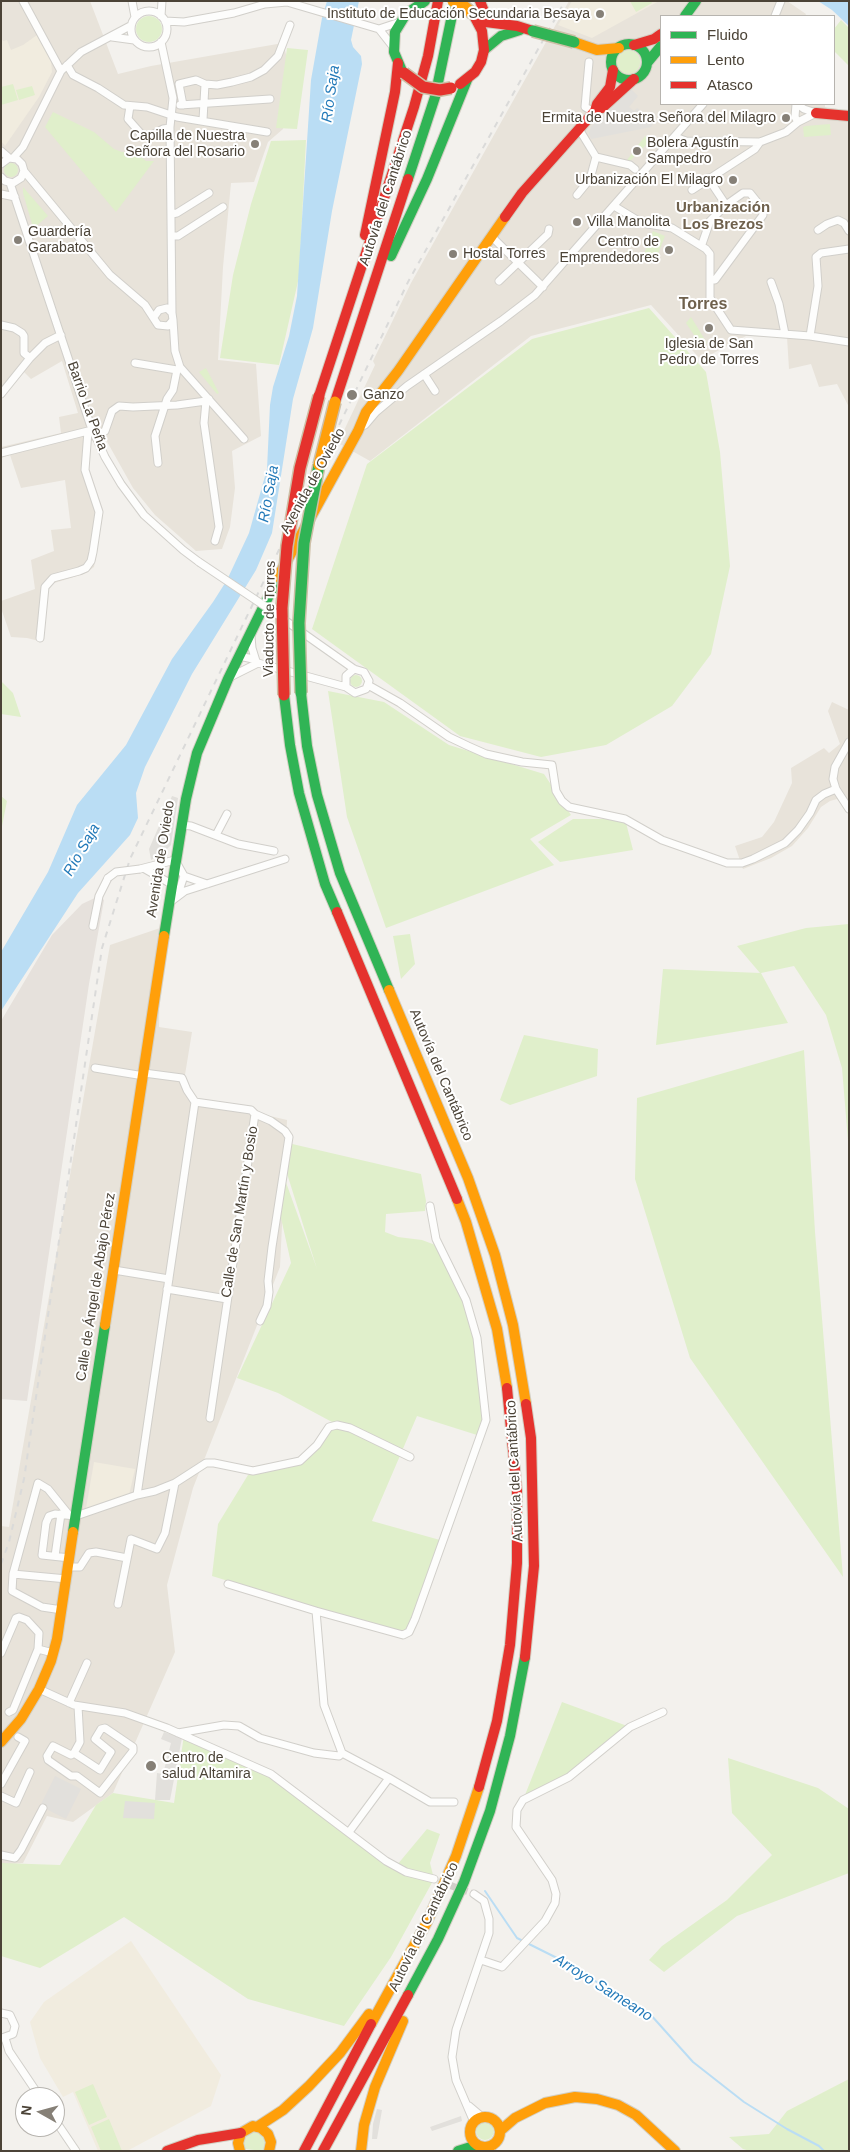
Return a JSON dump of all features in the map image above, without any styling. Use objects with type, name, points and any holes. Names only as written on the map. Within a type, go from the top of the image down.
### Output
[{"type":"main road","name":"Autovía del Cantábrico","points":[[319,396],[414,107],[428,56],[438,1]]},
{"type":"main road","name":"Autovía del Cantábrico","points":[[335,400],[435,97],[449,37],[454,1]]},
{"type":"main road","points":[[335,400],[386,268],[427,179],[467,80],[478,67],[484,50],[484,35],[476,18],[465,7],[454,1]]},
{"type":"main road","points":[[476,18],[478,1]]},
{"type":"main road","points":[[478,1],[486,16],[507,25]]},
{"type":"main road","points":[[679,15],[688,1]]},
{"type":"main road","points":[[686,15],[696,1]]},
{"type":"main road","points":[[416,4],[400,22],[396,32],[394,48],[401,68],[423,87],[440,90],[451,88],[467,80]]},
{"type":"main road","points":[[476,18],[533,31],[597,50],[619,48]]},
{"type":"main road","points":[[484,50],[508,32],[533,31]]},
{"type":"main road","points":[[612,68],[613,54],[619,48],[624,45],[634,45],[654,39],[660,35]]},
{"type":"main road","points":[[634,45],[644,52],[647,63]]},
{"type":"main road","points":[[597,50],[621,78],[634,79],[642,74],[647,63],[660,47]]},
{"type":"main road","points":[[319,396],[367,224],[381,152],[401,68]]},
{"type":"main road","name":"Avenida de Oviedo","points":[[164,939],[175,886],[170,861],[181,826],[197,753],[228,679],[292,549],[358,431],[366,412],[394,376],[491,236],[536,176],[595,111],[597,104],[610,88],[612,68]]},
{"type":"main road","name":"Avenida de Oviedo","points":[[595,111],[601,110],[634,79]]},
{"type":"main road","points":[[816,113],[849,116]]},
{"type":"main road","name":"Viaducto de Torres","points":[[284,696],[282,608],[287,546],[302,462],[319,396]]},
{"type":"main road","name":"Viaducto de Torres","points":[[301,693],[298,623],[304,543],[316,475],[335,400]]},
{"type":"main road","name":"Autovía del Cantábrico","points":[[301,693],[314,782],[332,851],[354,910],[480,1209],[508,1304],[529,1422],[534,1488],[532,1602],[525,1661],[515,1714],[496,1792],[476,1852],[438,1939],[323,2151]]},
{"type":"main road","name":"Autovía del Cantábrico","points":[[284,696],[296,776],[318,861],[336,912],[437,1148],[466,1222],[488,1296],[505,1372],[513,1432],[518,1540],[515,1600],[506,1673],[497,1721],[471,1812],[456,1856],[427,1922],[304,2151]]},
{"type":"main road","name":"Calle de Ángel de Abajo Pérez","points":[[2,1737],[21,1719],[33,1700],[39,1689],[57,1639],[69,1562],[65,1515],[114,1270],[164,939]]},
{"type":"main road","points":[[239,2150],[238,2138],[241,2133],[248,2127],[257,2126],[283,2110],[340,2053],[367,2017],[397,1970],[423,1921],[444,1874],[467,1813],[471,1812]]},
{"type":"main road","points":[[361,2151],[368,2110],[386,2056],[443,1940],[476,1852]]},
{"type":"main road","points":[[498,2126],[545,2103],[562,2098],[597,2099],[632,2112],[645,2121],[675,2151]]},
{"type":"main road","points":[[459,2150],[482,2146],[498,2140],[498,2126],[492,2119],[478,2119],[470,2128],[482,2146]]},
{"type":"main road","points":[[257,2126],[268,2134],[273,2148]]},
{"type":"main road","points":[[167,2151],[186,2143],[241,2133]]},
{"type":"main road","points":[[215,2138],[228,2141],[239,2150]]},
{"type":"street","points":[[23,1],[61,71]]},
{"type":"street","points":[[134,1],[148,11],[163,18],[184,22]]},
{"type":"street","points":[[8,160],[22,149],[61,71],[94,44],[112,37],[130,26],[135,17],[134,1]]},
{"type":"street","points":[[135,17],[148,11],[161,1]]},
{"type":"street","points":[[161,1],[167,30]]},
{"type":"street","points":[[775,15],[781,1]]},
{"type":"street","points":[[112,37],[134,40],[141,46],[153,47],[161,42],[167,30],[184,22],[220,16],[278,2],[286,2],[379,29],[394,48]]},
{"type":"street","points":[[379,29],[400,22]]},
{"type":"street","points":[[183,105],[178,84],[196,80],[205,84],[232,82],[250,77],[264,70],[278,56],[290,25]]},
{"type":"street","points":[[130,26],[134,40]]},
{"type":"street","points":[[158,463],[155,436],[165,404],[173,390],[179,368],[173,340],[171,122],[173,105],[161,42]]},
{"type":"street","points":[[153,47],[165,63]]},
{"type":"street","points":[[55,59],[69,63]]},
{"type":"street","points":[[589,62],[586,107],[595,111]]},
{"type":"street","points":[[69,63],[73,75],[124,105],[157,110],[173,105],[270,99]]},
{"type":"street","points":[[203,120],[205,84]]},
{"type":"street","points":[[358,431],[376,412],[407,386],[524,304],[543,286],[702,105]]},
{"type":"street","points":[[797,105],[795,117],[798,122]]},
{"type":"street","points":[[798,105],[816,113]]},
{"type":"street","points":[[130,106],[128,119],[143,136],[150,136],[171,122]]},
{"type":"street","points":[[157,110],[163,119],[171,122],[203,120],[267,132]]},
{"type":"street","points":[[157,110],[171,122]]},
{"type":"street","points":[[675,137],[686,141],[760,142],[786,132],[798,122],[816,113]]},
{"type":"street","points":[[578,129],[596,157],[630,165],[635,170]]},
{"type":"street","points":[[692,190],[755,149],[760,142]]},
{"type":"street","points":[[1,151],[8,160],[11,179],[1,193],[15,197]]},
{"type":"street","points":[[577,195],[590,179],[596,157]]},
{"type":"street","points":[[708,178],[726,204]]},
{"type":"street","points":[[11,179],[32,181],[110,275],[145,305],[154,316],[158,325],[163,327],[173,340]]},
{"type":"street","name":"Barrio La Peña","points":[[11,179],[15,197],[92,432],[132,500],[163,533],[199,562],[354,669]]},
{"type":"street","name":"Barrio La Peña","points":[[11,179],[19,208]]},
{"type":"street","points":[[702,244],[707,224],[726,204],[743,193],[748,192],[762,208],[763,214],[715,280],[710,280]]},
{"type":"street","points":[[172,214],[209,194]]},
{"type":"street","points":[[614,206],[642,223],[672,228],[702,244],[710,254],[710,298],[731,330],[810,336],[849,342]]},
{"type":"street","points":[[172,236],[178,236],[223,207]]},
{"type":"street","points":[[818,230],[838,220],[844,223],[849,231]]},
{"type":"street","points":[[498,281],[548,234],[549,229]]},
{"type":"street","points":[[491,236],[543,286]]},
{"type":"street","points":[[810,336],[818,286],[816,257],[820,254],[849,249]]},
{"type":"street","points":[[771,282],[779,304],[785,334]]},
{"type":"street","points":[[154,316],[169,304],[173,298]]},
{"type":"street","points":[[145,305],[161,309],[167,308],[173,317]]},
{"type":"street","points":[[163,327],[168,326],[173,317]]},
{"type":"street","points":[[1,325],[22,332],[24,336],[24,354],[30,358]]},
{"type":"street","points":[[1,394],[30,358],[45,343],[61,335]]},
{"type":"street","points":[[135,363],[179,368],[244,439]]},
{"type":"street","points":[[424,374],[435,391]]},
{"type":"street","points":[[394,376],[407,386]]},
{"type":"street","points":[[1,453],[105,430],[115,407],[207,400]]},
{"type":"street","points":[[207,400],[204,423],[219,527],[215,541]]},
{"type":"street","points":[[40,638],[45,587],[53,578],[79,572],[86,568],[91,561],[99,512],[85,470],[92,432]]},
{"type":"street","points":[[251,632],[252,648],[256,663]]},
{"type":"street","points":[[239,656],[256,663],[346,687],[352,692],[359,693],[368,685],[368,678],[364,672],[354,669],[346,676],[346,687]]},
{"type":"street","points":[[228,679],[238,671],[256,663]]},
{"type":"street","points":[[368,685],[400,703],[449,737],[486,754],[522,762],[552,765],[556,792],[569,807],[625,819],[662,840],[727,863],[742,863],[785,843],[798,830],[810,813],[816,800],[836,789]]},
{"type":"street","points":[[849,742],[833,776],[836,789],[849,808]]},
{"type":"street","points":[[216,835],[227,814]]},
{"type":"street","points":[[181,826],[191,826],[238,844],[274,851]]},
{"type":"street","points":[[142,869],[175,886],[208,884],[285,859]]},
{"type":"street","points":[[93,926],[99,896],[108,878],[116,872],[142,869],[170,861],[184,876],[208,884]]},
{"type":"street","points":[[175,886],[184,876]]},
{"type":"street","points":[[95,1068],[182,1078],[195,1102],[137,1495]]},
{"type":"street","points":[[195,1102],[251,1110],[255,1114]]},
{"type":"street","name":"Calle de San Martín y Bosio","points":[[210,1418],[255,1114],[271,1120],[285,1131],[289,1137],[272,1247],[267,1306],[260,1321]]},
{"type":"street","points":[[228,1584],[403,1635],[409,1632],[415,1620],[486,1420],[477,1338],[466,1300],[436,1239],[430,1206]]},
{"type":"street","points":[[114,1270],[169,1279]]},
{"type":"street","points":[[167,1289],[227,1299]]},
{"type":"street","points":[[127,1558],[96,1552],[89,1553],[80,1567],[55,1556],[42,1555],[46,1522],[49,1516],[65,1515],[155,1491],[175,1483],[206,1463],[253,1471],[300,1461],[317,1445],[329,1426],[337,1425],[350,1428],[410,1457]]},
{"type":"street","points":[[55,1556],[65,1515],[48,1489],[38,1482],[13,1574],[12,1591],[42,1608],[62,1610]]},
{"type":"street","points":[[118,1604],[131,1539],[157,1549],[165,1533],[175,1483]]},
{"type":"street","points":[[13,1574],[67,1579]]},
{"type":"street","points":[[316,1611],[324,1705],[342,1753],[430,1802],[454,1802]]},
{"type":"street","points":[[1,1652],[16,1618],[19,1617],[27,1620],[36,1629],[40,1637],[38,1650],[13,1710],[9,1712]]},
{"type":"street","points":[[38,1650],[53,1653]]},
{"type":"street","points":[[69,1703],[87,1663]]},
{"type":"street","points":[[39,1689],[78,1706],[125,1713],[178,1733],[271,1774],[386,1861],[406,1872],[434,1879]]},
{"type":"street","points":[[74,1753],[80,1742],[78,1706]]},
{"type":"street","points":[[481,1960],[502,1967],[545,1921],[555,1904],[556,1894],[552,1880],[516,1827],[517,1810],[523,1800],[569,1777],[630,1727],[663,1712]]},
{"type":"street","points":[[178,1733],[224,1725],[239,1726],[260,1738],[286,1746],[322,1754],[339,1756],[342,1753]]},
{"type":"street","points":[[105,1728],[133,1747],[133,1751],[100,1793],[77,1776],[71,1776],[48,1760],[46,1756],[53,1746],[71,1754],[74,1753],[100,1770],[112,1752],[95,1740],[101,1729],[105,1728]]},
{"type":"street","points":[[1,1784],[25,1741],[18,1737]]},
{"type":"street","points":[[1,1796],[16,1803],[30,1772]]},
{"type":"street","points":[[349,1832],[389,1778]]},
{"type":"street","points":[[1,1855],[15,1858],[43,1808]]},
{"type":"street","points":[[474,1894],[484,1901],[489,1919],[489,1933],[456,2030],[452,2049],[456,2080],[465,2102],[478,2119]]},
{"type":"street","points":[[2,2012],[13,2018],[16,2026],[12,2034],[3,2038],[9,2051],[33,2087]]},
{"type":"street","points":[[65,2135],[76,2151]]},
{"type":"shaded area","points":[[1,1],[90,1],[118,74],[151,66],[283,43],[291,73],[283,129],[268,142],[254,182],[231,183],[223,267],[218,360],[256,364],[261,436],[232,451],[235,488],[230,527],[222,549],[196,551],[155,515],[133,488],[105,438],[91,441],[87,457],[89,476],[103,514],[94,567],[84,574],[51,584],[46,593],[43,642],[11,637],[1,608],[1,601],[35,589],[31,560],[54,551],[51,530],[71,528],[65,480],[21,488],[10,455],[1,458],[1,447],[61,433],[59,417],[78,413],[62,361],[31,379],[24,372],[1,397]]},
{"type":"shaded area","points":[[569,1],[787,1],[806,14],[660,15],[660,105],[825,105],[825,107],[849,111],[849,407],[837,384],[819,387],[811,364],[789,369],[787,337],[746,336],[708,356],[703,362],[651,305],[531,336],[370,461],[338,443],[375,365],[373,361],[411,283]]},
{"type":"shaded area","name":"Instituto de Educación Secundaria Besaya","points":[[572,1],[659,1],[592,38],[558,25]]},
{"type":"shaded area","points":[[37,35],[51,61],[52,72],[39,97],[5,146],[1,141],[1,38],[3,41],[7,40],[11,50],[23,45]]},
{"type":"shaded area","points":[[631,89],[638,96],[629,107],[634,111],[637,108],[654,122],[651,127],[591,139],[589,133],[591,127]]},
{"type":"shaded area","points":[[832,702],[849,710],[849,815],[837,799],[830,801],[821,807],[808,828],[792,846],[771,858],[743,869],[735,846],[762,837],[774,822],[792,783],[791,768],[824,748],[829,753],[840,744],[828,711]]},
{"type":"shaded area","points":[[172,796],[178,798],[171,845],[162,854],[151,860],[149,849]]},
{"type":"shaded area","points":[[99,896],[104,900],[89,984],[27,1401],[1,1399],[1,1021],[52,935],[82,904]]},
{"type":"shaded area","points":[[160,928],[159,1027],[192,1032],[183,1087],[198,1099],[287,1120],[280,1267],[193,1488],[167,1585],[175,1652],[113,1793],[73,1822],[47,1816],[23,1863],[1,1865],[1,1526],[9,1527],[110,945]]},
{"type":"shaded area","points":[[94,1462],[135,1469],[129,1495],[86,1508]]},
{"type":"shaded area","points":[[164,1732],[182,1738],[170,1800],[155,1800],[157,1773],[163,1774],[171,1743],[161,1739]]},
{"type":"shaded area","points":[[55,1776],[81,1789],[66,1819],[40,1806]]},
{"type":"shaded area","points":[[125,1801],[155,1803],[154,1819],[123,1818]]},
{"type":"shaded area","points":[[131,1941],[221,2075],[211,2106],[127,2151],[98,2151],[73,2092],[65,2096],[65,2087],[57,2087],[40,2058],[30,2022],[44,2002]]},
{"type":"shaded area","points":[[377,2109],[382,2110],[377,2139],[372,2139],[373,2124]]},
{"type":"shaded area","points":[[461,2116],[462,2121],[432,2131],[430,2127]]},
{"type":"green space","points":[[630,1],[651,1],[652,3],[636,12]]},
{"type":"green space","points":[[149,16],[158,20],[162,29],[158,38],[149,42],[140,38],[136,29],[140,20]]},
{"type":"green space","points":[[841,20],[849,28],[849,66],[835,52],[835,28]]},
{"type":"green space","points":[[287,48],[308,50],[297,129],[276,128]]},
{"type":"green space","points":[[628,50],[637,53],[640,62],[637,71],[628,74],[619,71],[616,62],[619,53]]},
{"type":"green space","points":[[13,84],[18,100],[1,105],[1,87]]},
{"type":"green space","points":[[32,86],[35,95],[19,100],[16,90]]},
{"type":"green space","points":[[53,112],[94,132],[114,149],[122,152],[134,152],[146,161],[154,161],[116,212],[45,127]]},
{"type":"green space","points":[[830,124],[831,135],[804,137],[803,127]]},
{"type":"green space","name":"Bolera Agustín Sampedro","points":[[645,136],[651,140],[629,162],[627,160]]},
{"type":"green space","points":[[306,140],[299,277],[279,365],[220,358],[233,275],[251,204],[271,141]]},
{"type":"green space","points":[[11,163],[16,165],[18,170],[16,175],[11,177],[6,175],[4,170],[6,165]]},
{"type":"green space","points":[[23,187],[48,216],[35,227],[32,224]]},
{"type":"green space","points":[[653,231],[665,236],[656,259],[644,254]]},
{"type":"green space","points":[[649,308],[706,372],[720,452],[730,566],[711,654],[672,706],[606,745],[541,757],[460,736],[312,629],[367,464],[532,339]]},
{"type":"green space","points":[[691,317],[707,343],[703,345],[698,341],[686,323]]},
{"type":"green space","points":[[206,368],[219,393],[217,394],[199,372]]},
{"type":"green space","points":[[354,675],[358,675],[362,681],[358,687],[354,687],[350,683],[350,679]]},
{"type":"green space","points":[[1,681],[13,693],[21,717],[1,714]]},
{"type":"green space","points":[[328,691],[384,702],[449,745],[544,774],[571,815],[530,839],[554,865],[386,928],[347,817]]},
{"type":"green space","points":[[1,796],[7,801],[1,831]]},
{"type":"green space","points":[[573,819],[625,819],[633,850],[560,862],[538,842]]},
{"type":"green space","points":[[849,924],[849,1153],[842,1068],[826,1015],[794,966],[761,973],[788,1023],[656,1045],[663,969],[760,973],[737,946],[806,928]]},
{"type":"green space","points":[[410,934],[415,964],[401,979],[393,936]]},
{"type":"green space","points":[[524,1035],[598,1049],[597,1076],[510,1105],[500,1100]]},
{"type":"green space","points":[[804,1050],[815,1232],[843,1577],[690,1358],[635,1179],[637,1098]]},
{"type":"green space","points":[[288,1143],[421,1174],[426,1201],[425,1211],[386,1214],[385,1232],[398,1237],[422,1240],[438,1246],[464,1302],[471,1325],[478,1360],[484,1420],[477,1435],[417,1416],[372,1521],[440,1540],[409,1632],[403,1635],[212,1576],[218,1524],[248,1475],[303,1462],[330,1431],[332,1422],[278,1393],[237,1378],[291,1263],[279,1209],[283,1174],[317,1269],[284,1164]]},
{"type":"green space","points":[[562,1702],[630,1727],[569,1777],[523,1800]]},
{"type":"green space","points":[[184,1735],[271,1774],[397,1865],[427,1829],[440,1834],[430,1863],[434,1879],[391,1957],[344,2026],[248,1999],[124,1917],[40,1968],[1,1956],[2,1863],[60,1865],[96,1805],[113,1793],[174,1803]]},
{"type":"green space","points":[[728,1758],[818,1788],[849,1809],[849,1873],[737,1916],[664,1972],[649,1960],[662,1946],[727,1900],[772,1855],[732,1813]]},
{"type":"green space","points":[[849,2079],[849,2151],[750,2151],[743,2149],[729,2137],[769,2134],[787,2111]]},
{"type":"green space","points":[[93,2084],[107,2117],[89,2125],[75,2092]]},
{"type":"green space","points":[[109,2119],[122,2151],[101,2151],[91,2127]]},
{"type":"green space","points":[[485,2122],[491,2125],[494,2131],[491,2137],[485,2140],[479,2137],[476,2131],[479,2125]]},
{"type":"green space","points":[[253,2131],[259,2132],[266,2139],[263,2151],[245,2149],[243,2143],[245,2137]]},
{"type":"water","name":"Río Saja","points":[[327,1],[359,1],[351,40],[353,47],[361,56],[362,64],[332,211],[313,328],[293,399],[272,533],[256,570],[192,674],[145,767],[136,793],[138,818],[130,835],[78,893],[1,1011],[1,952],[48,872],[77,805],[126,745],[172,659],[227,580],[249,533],[267,469],[270,405],[273,387],[289,336],[297,296],[311,80],[322,18]]},
{"type":"water","points":[[818,1],[849,1],[849,26],[832,10]]},
{"type":"waterway","name":"Arroyo Sameano","points":[[485,1891],[517,1938],[523,1941]]},
{"type":"waterway","name":"Arroyo Sameano","points":[[527,1943],[557,1958],[650,2014],[693,2062],[744,2102],[787,2129],[819,2146],[824,2151]]},
{"type":"tunnel","points":[[441,1882],[474,1894]]},
{"type":"railway","points":[[1,1564],[9,1542],[24,1479],[102,948],[130,859],[408,282],[565,1]]},
{"type":"traffic: fast","points":[[402,71],[394,52],[395,32],[406,14],[425,1]]},
{"type":"traffic: fast","points":[[408,179],[435,97],[455,1]]},
{"type":"traffic: fast","points":[[686,15],[696,1]]},
{"type":"traffic: fast","points":[[484,50],[501,36],[520,30]]},
{"type":"traffic: fast","points":[[533,31],[574,42]]},
{"type":"traffic: fast","points":[[629,44],[636,45],[642,49],[646,55],[647,62],[646,69],[642,75],[636,79],[629,80],[622,79],[616,75],[612,69],[611,62],[612,55],[616,49],[622,45],[629,44]]},
{"type":"traffic: fast","points":[[647,63],[660,47]]},
{"type":"traffic: fast","points":[[391,256],[427,179],[467,80]]},
{"type":"traffic: fast","points":[[301,693],[299,623],[304,543],[319,465]]},
{"type":"traffic: fast","points":[[164,936],[186,799],[197,753],[228,679],[278,577]]},
{"type":"traffic: fast","points":[[301,693],[307,746],[317,795],[340,873],[389,990]]},
{"type":"traffic: fast","points":[[284,695],[290,745],[299,793],[325,884],[337,912]]},
{"type":"traffic: fast","points":[[73,1532],[105,1325]]},
{"type":"traffic: fast","points":[[408,1995],[438,1939],[464,1882],[490,1811],[510,1736],[525,1657]]},
{"type":"traffic: fast","points":[[458,2151],[477,2145]]},
{"type":"traffic: slow","points":[[453,1],[465,7],[473,14]]},
{"type":"traffic: slow","points":[[574,42],[597,50],[619,48]]},
{"type":"traffic: slow","points":[[278,577],[358,431],[366,412],[398,371],[505,217]]},
{"type":"traffic: slow","points":[[319,465],[335,402]]},
{"type":"traffic: slow","points":[[105,1325],[164,936]]},
{"type":"traffic: slow","points":[[389,990],[468,1178],[495,1255],[513,1325],[526,1404]]},
{"type":"traffic: slow","points":[[457,1199],[466,1222],[497,1329],[507,1388]]},
{"type":"traffic: slow","points":[[1,1742],[21,1719],[39,1689],[51,1661],[57,1639],[73,1532]]},
{"type":"traffic: slow","points":[[371,2024],[427,1922],[456,1856],[479,1787]]},
{"type":"traffic: slow","points":[[257,2127],[283,2110],[309,2086],[340,2053],[369,2014]]},
{"type":"traffic: slow","points":[[361,2151],[364,2125],[375,2087],[403,2021]]},
{"type":"traffic: slow","points":[[500,2131],[515,2118],[545,2103],[575,2097],[597,2099],[618,2105],[636,2115],[675,2151]]},
{"type":"traffic: slow","points":[[485,2117],[496,2121],[500,2132],[496,2143],[485,2147],[474,2143],[470,2132],[474,2121],[485,2117]]},
{"type":"traffic: slow","points":[[240,2151],[238,2143],[241,2133],[253,2126],[261,2128],[268,2134],[271,2142],[269,2151]]},
{"type":"traffic: jam","points":[[319,396],[414,107],[428,56],[438,1]]},
{"type":"traffic: jam","points":[[480,1],[485,14],[498,22]]},
{"type":"traffic: jam","points":[[460,84],[475,72],[481,62],[484,50],[482,31],[473,14]]},
{"type":"traffic: jam","points":[[478,21],[517,26],[533,31]]},
{"type":"traffic: jam","points":[[634,45],[654,39],[660,35]]},
{"type":"traffic: jam","points":[[365,235],[395,92],[398,63]]},
{"type":"traffic: jam","points":[[505,217],[522,193],[595,111],[597,104],[610,87],[613,70]]},
{"type":"traffic: jam","points":[[404,73],[423,87],[440,90],[451,88]]},
{"type":"traffic: jam","points":[[602,108],[634,79]]},
{"type":"traffic: jam","points":[[816,113],[849,116]]},
{"type":"traffic: jam","points":[[335,402],[408,179]]},
{"type":"traffic: jam","points":[[284,695],[282,608],[287,546],[300,468],[319,396]]},
{"type":"traffic: jam","points":[[337,912],[457,1199]]},
{"type":"traffic: jam","points":[[479,1787],[497,1721],[510,1645],[517,1563],[517,1491],[507,1388]]},
{"type":"traffic: jam","points":[[525,1657],[534,1566],[531,1438],[526,1404]]},
{"type":"traffic: jam","points":[[323,2151],[408,1995]]},
{"type":"traffic: jam","points":[[304,2151],[371,2024]]},
{"type":"traffic: jam","points":[[167,2151],[198,2140],[241,2133]]},
{"type":"place","name":"Instituto de Educación Secundaria Besaya","points":[[600,14]]},
{"type":"place","name":"Ermita de Nuestra Señora del Milagro","points":[[786,118]]},
{"type":"place","name":"Capilla de Nuestra Señora del Rosario","points":[[255,144]]},
{"type":"place","name":"Bolera Agustín Sampedro","points":[[637,151]]},
{"type":"place","name":"Urbanización El Milagro","points":[[733,180]]},
{"type":"place","name":"Villa Manolita","points":[[577,222]]},
{"type":"place","name":"Guardería Garabatos","points":[[18,240]]},
{"type":"place","name":"Centro de Emprendedores","points":[[669,250]]},
{"type":"place","name":"Hostal Torres","points":[[453,254]]},
{"type":"place","name":"Iglesia de San Pedro de Torres","points":[[709,328]]},
{"type":"place","name":"Ganzo","points":[[352,395]]},
{"type":"place","name":"Centro de salud Altamira","points":[[151,1766]]},
{"type":"district","name":"Urbanización Los Brezos","points":[[723,216]]},
{"type":"district","name":"Torres","points":[[703,305]]}]
